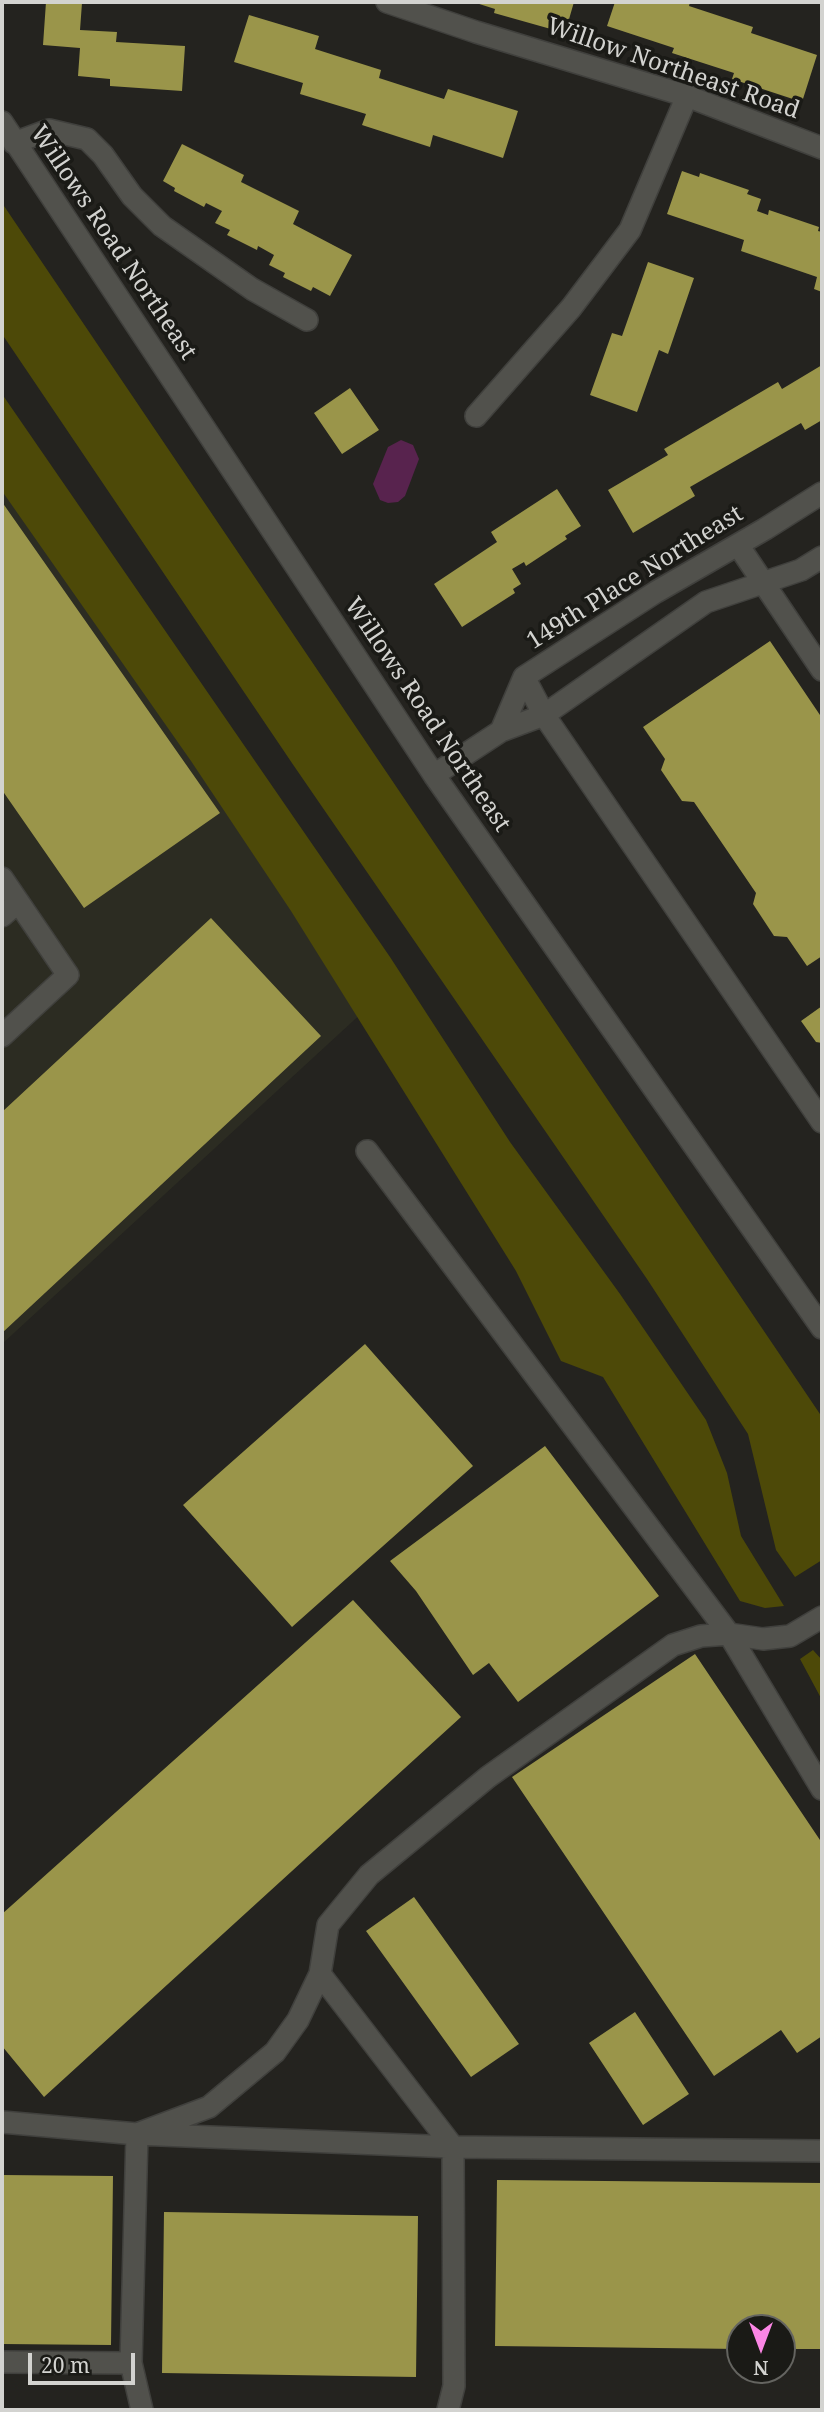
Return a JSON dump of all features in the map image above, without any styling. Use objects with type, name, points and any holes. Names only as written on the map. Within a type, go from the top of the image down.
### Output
[{"type":"street","name":"Willow Northeast Road","points":[[387,2],[687,96],[822,148]]},
{"type":"street","points":[[476,416],[570,308],[630,230],[687,96]]},
{"type":"street","name":"Willows Road Northeast","points":[[2,122],[434,775],[822,1328]]},
{"type":"street","points":[[14,143],[49,130],[87,139],[103,155],[132,195],[162,226],[252,289],[307,320]]},
{"type":"street","name":"149th Place Northeast","points":[[501,731],[524,677],[656,592],[822,493]]},
{"type":"street","points":[[738,545],[822,670]]},
{"type":"street","points":[[434,775],[501,731],[544,715],[706,603],[801,570],[822,557]]},
{"type":"street","points":[[524,677],[544,715],[822,1122]]},
{"type":"street","points":[[2,878],[10,909],[68,975],[2,1037]]},
{"type":"street","points":[[367,1152],[729,1634],[822,1789]]},
{"type":"street","points":[[137,2134],[209,2107],[275,2052],[298,2020],[320,1974],[328,1925],[369,1875],[488,1777],[673,1645],[701,1636],[729,1634],[763,1639],[790,1636],[822,1617]]},
{"type":"street","points":[[320,1974],[453,2147],[454,2386],[448,2410]]},
{"type":"street","points":[[2,2122],[137,2134],[453,2147],[822,2151]]},
{"type":"street","points":[[137,2134],[131,2363],[142,2410]]},
{"type":"street","points":[[2,2362],[131,2363]]},
{"type":"shaded area","points":[[2,203],[822,1417],[822,1560],[795,1577],[776,1550],[748,1434],[647,1279],[294,766],[2,334]]},
{"type":"shaded area","points":[[2,394],[390,957],[510,1142],[620,1294],[706,1420],[727,1473],[741,1536],[784,1606],[765,1608],[740,1601],[603,1377],[561,1361],[516,1271],[291,911],[191,761],[2,491]]},
{"type":"shaded area","points":[[401,440],[413,445],[419,459],[405,496],[398,502],[388,503],[380,500],[373,484],[388,447]]},
{"type":"shaded area","points":[[2,468],[377,999],[2,1344]]},
{"type":"shaded area","points":[[813,1650],[822,1660],[822,1700],[800,1659]]},
{"type":"building","points":[[46,2],[82,3],[80,30],[117,32],[116,42],[185,46],[182,91],[110,86],[110,79],[78,76],[80,48],[43,45]]},
{"type":"building","points":[[473,2],[574,2],[565,33],[494,13],[495,9]]},
{"type":"building","points":[[615,2],[690,2],[689,6],[753,27],[751,33],[817,55],[802,102],[732,79],[734,73],[672,53],[674,48],[607,26]]},
{"type":"building","points":[[249,15],[319,36],[315,49],[381,70],[379,78],[444,99],[448,89],[518,111],[503,158],[433,135],[430,147],[362,125],[366,114],[300,94],[303,83],[234,62]]},
{"type":"building","points":[[182,144],[244,175],[241,182],[299,211],[293,224],[352,255],[330,296],[313,287],[311,291],[283,277],[285,273],[269,265],[274,255],[227,235],[230,230],[215,223],[222,211],[206,203],[204,207],[174,191],[175,188],[163,181]]},
{"type":"building","points":[[682,171],[699,177],[700,173],[749,190],[747,194],[761,199],[757,211],[768,215],[769,210],[819,227],[818,231],[822,232],[822,292],[814,289],[817,277],[741,251],[744,240],[667,214]]},
{"type":"building","points":[[648,262],[694,278],[668,354],[659,350],[637,412],[590,395],[612,333],[622,336]]},
{"type":"building","points":[[822,365],[822,420],[805,430],[801,423],[690,487],[695,496],[633,533],[608,490],[668,455],[664,449],[778,382],[782,389]]},
{"type":"building","points":[[350,388],[379,430],[342,454],[314,413]]},
{"type":"building","points":[[557,489],[581,526],[565,536],[567,539],[526,566],[524,562],[512,569],[521,584],[513,589],[515,593],[462,627],[434,584],[497,542],[491,532]]},
{"type":"building","points":[[2,502],[220,813],[84,908],[2,790]]},
{"type":"building","points":[[770,641],[822,718],[822,956],[807,966],[787,937],[774,936],[753,904],[756,893],[694,802],[682,801],[661,770],[665,759],[643,727]]},
{"type":"building","points":[[211,918],[321,1036],[2,1333],[2,1112]]},
{"type":"building","points":[[822,1006],[822,1043],[816,1042],[801,1021]]},
{"type":"building","points":[[365,1344],[473,1466],[292,1627],[183,1505]]},
{"type":"building","points":[[545,1446],[659,1596],[518,1702],[489,1663],[473,1675],[416,1591],[390,1561]]},
{"type":"building","points":[[353,1600],[461,1717],[44,2097],[2,2046],[2,1914]]},
{"type":"building","points":[[695,1654],[822,1843],[822,2036],[797,2053],[781,2030],[714,2076],[512,1777]]},
{"type":"building","points":[[414,1897],[519,2044],[471,2077],[366,1931]]},
{"type":"building","points":[[635,2012],[689,2094],[643,2125],[589,2043]]},
{"type":"building","points":[[2,2175],[113,2176],[111,2345],[2,2344]]},
{"type":"building","points":[[497,2180],[822,2183],[822,2349],[796,2349],[796,2314],[726,2314],[726,2349],[495,2346]]},
{"type":"building","points":[[164,2212],[418,2216],[416,2377],[162,2373]]}]
